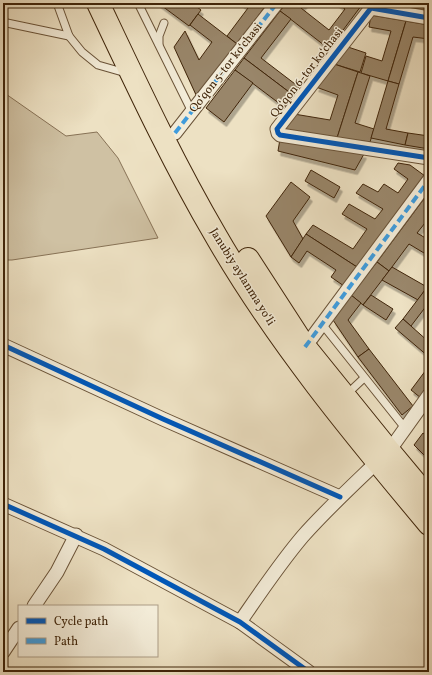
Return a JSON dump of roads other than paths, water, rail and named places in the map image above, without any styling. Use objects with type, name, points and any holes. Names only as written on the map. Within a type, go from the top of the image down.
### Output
[{"type":"highway","name":"Janubiy aylanma yoʻli","points":[[98,3],[168,148],[216,236],[259,306],[321,392],[383,457],[416,477],[429,499]]},
{"type":"highway","name":"Janubiy aylanma yoʻli","points":[[114,3],[160,103],[204,189],[305,347],[345,396],[383,457],[429,524]]},
{"type":"street","name":"Qoʻqon 5-tor koʻchasi","points":[[175,133],[277,3]]},
{"type":"street","name":"Qoʻqon 6-tor koʻchasi","points":[[429,18],[373,6],[319,72],[277,128],[280,135],[429,158]]},
{"type":"street","points":[[305,347],[429,180]]},
{"type":"street","points":[[3,345],[163,419],[340,497]]},
{"type":"street","points":[[240,622],[275,571],[303,536],[340,497],[383,457],[429,395]]},
{"type":"street","points":[[3,504],[104,548],[240,622],[309,672]]},
{"type":"street","points":[[35,605],[57,572],[76,535]]},
{"type":"street","points":[[3,652],[18,630]]},
{"type":"lane","points":[[57,3],[69,36],[82,52],[98,65],[132,75]]},
{"type":"lane","points":[[139,5],[192,112]]},
{"type":"lane","points":[[3,20],[7,23],[69,36]]},
{"type":"lane","points":[[160,48],[159,36],[164,24]]},
{"type":"lane","points":[[322,324],[405,428]]},
{"type":"lane","points":[[345,396],[364,378]]}]
